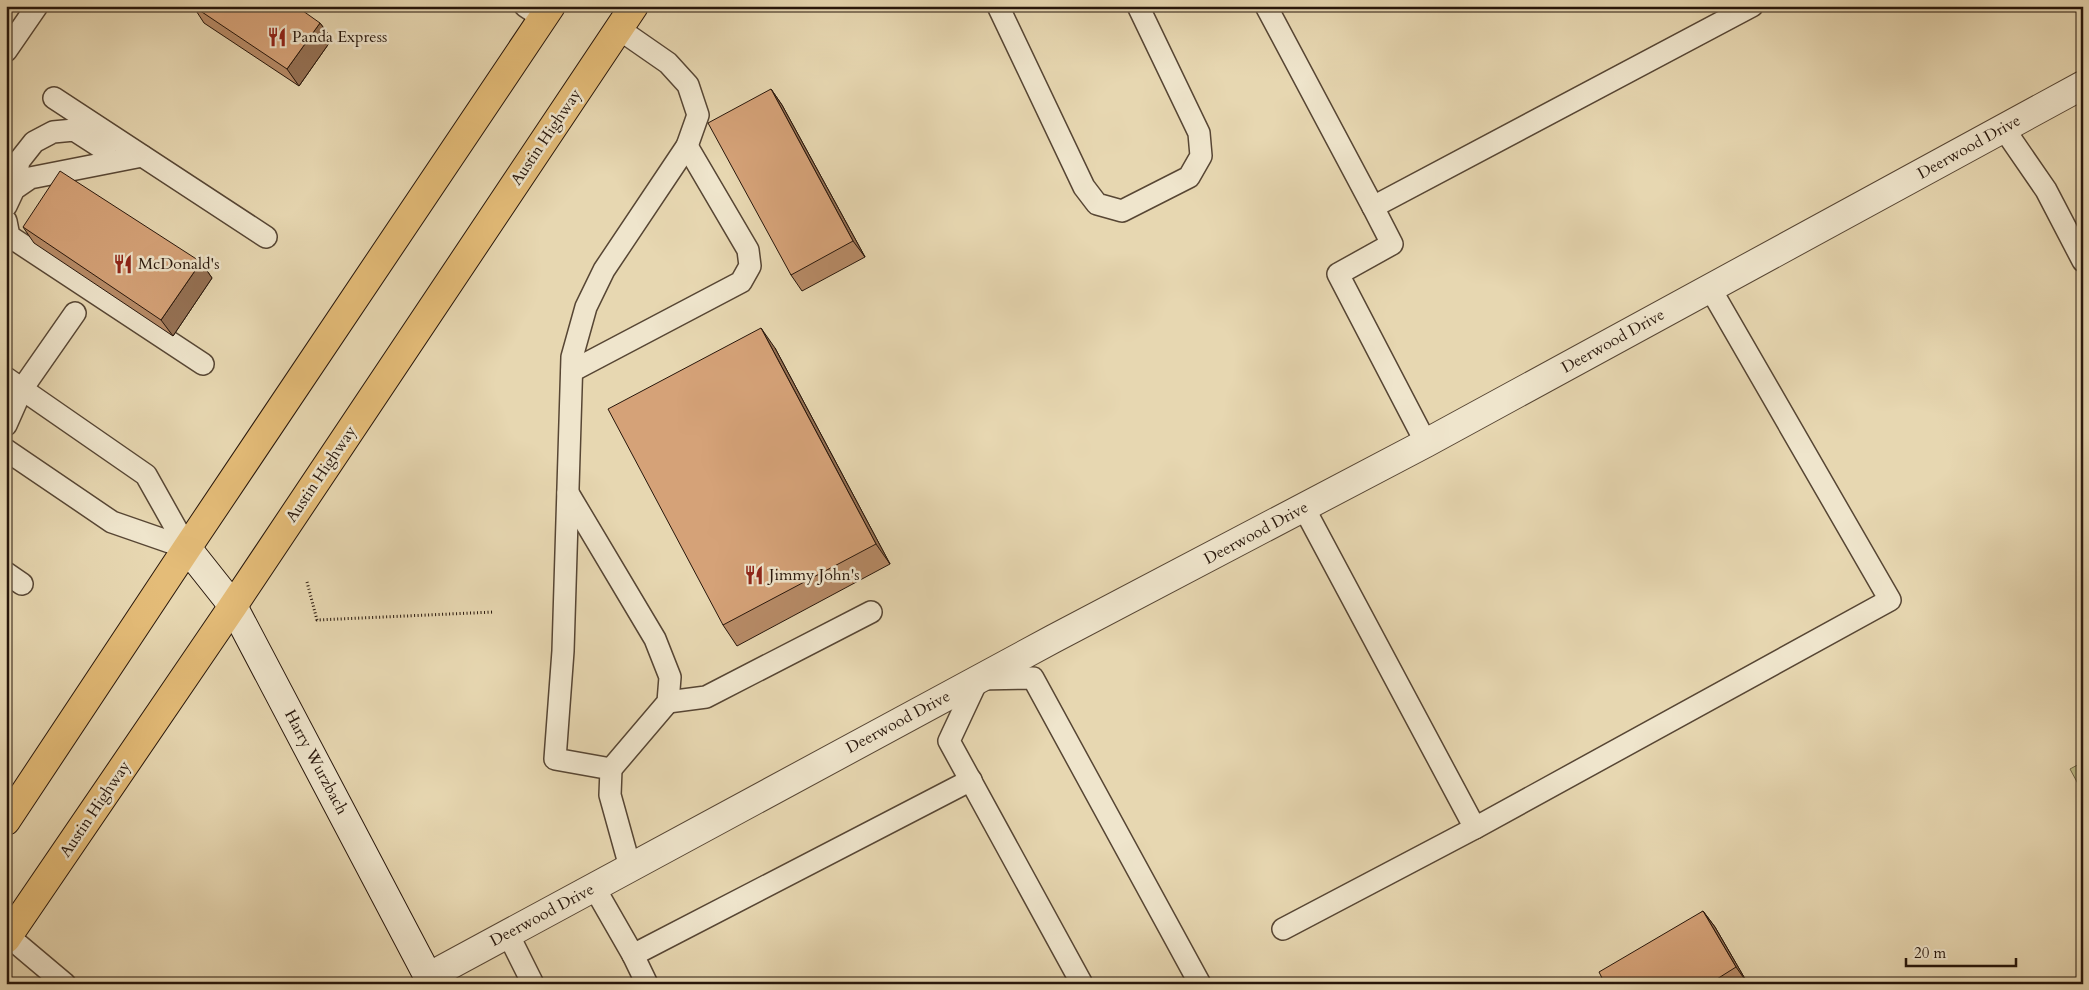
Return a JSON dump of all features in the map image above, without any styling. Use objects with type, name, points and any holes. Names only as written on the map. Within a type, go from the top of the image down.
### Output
[{"type":"main road","name":"Austin Highway","points":[[7,938],[233,606],[634,6]]},
{"type":"main road","points":[[6,821],[540,10]]},
{"type":"street","name":"Deerwood Drive","points":[[430,980],[508,934],[630,867],[978,679],[1426,443],[2083,85]]},
{"type":"street","name":"Harry Wurzbach","points":[[187,548],[233,606],[430,980]]},
{"type":"lane","points":[[6,51],[37,6]]},
{"type":"lane","points":[[998,6],[1084,187],[1098,204],[1122,211],[1189,177],[1201,156],[1198,133],[1138,6]]},
{"type":"lane","points":[[1266,6],[1392,244],[1338,274],[1426,443]]},
{"type":"lane","points":[[1373,207],[1752,6]]},
{"type":"lane","points":[[611,769],[555,759],[563,651],[572,357],[586,306],[604,270],[687,146],[698,115],[688,85],[668,63],[619,29]]},
{"type":"lane","points":[[54,98],[266,237]]},
{"type":"lane","points":[[2004,128],[2046,190],[2083,261]]},
{"type":"lane","points":[[10,198],[18,162],[34,142],[53,132],[74,130],[120,160]]},
{"type":"lane","points":[[572,371],[741,282],[750,266],[748,250],[687,146]]},
{"type":"lane","points":[[10,198],[30,178],[142,156]]},
{"type":"lane","points":[[6,221],[9,236],[203,364]]},
{"type":"lane","points":[[1283,929],[1475,828],[1890,600],[1710,288]]},
{"type":"lane","points":[[6,425],[14,384],[75,313]]},
{"type":"lane","points":[[14,384],[146,475],[187,548]]},
{"type":"lane","points":[[6,450],[112,522],[187,548]]},
{"type":"lane","points":[[568,493],[655,639],[670,677],[668,702],[611,769],[610,794],[630,867]]},
{"type":"lane","points":[[1304,508],[1475,828]]},
{"type":"lane","points":[[668,702],[706,697],[870,612]]},
{"type":"lane","points":[[1082,984],[949,741],[978,679],[1033,678],[1200,984]]},
{"type":"lane","points":[[632,956],[971,780]]},
{"type":"lane","points":[[594,887],[647,984]]},
{"type":"lane","points":[[508,934],[533,984]]},
{"type":"lane","points":[[7,938],[65,984]]},
{"type":"path","points":[[307,582],[317,620],[494,612]]},
{"type":"shaded area","points":[[2083,762],[2083,793],[2070,769]]},
{"type":"building","points":[[193,6],[296,6],[320,23],[287,69]]},
{"type":"building","points":[[771,89],[853,241],[791,275],[708,123]]},
{"type":"building","points":[[60,171],[201,262],[161,320],[23,227]]},
{"type":"building","points":[[761,328],[876,544],[723,625],[608,409]]},
{"type":"building","points":[[1703,911],[1736,967],[1709,984],[1605,984],[1599,972]]},
{"type":"place","name":"Panda Express","points":[[277,37]]},
{"type":"place","name":"McDonald's","points":[[123,264]]},
{"type":"place","name":"Jimmy John's","points":[[754,575]]}]
